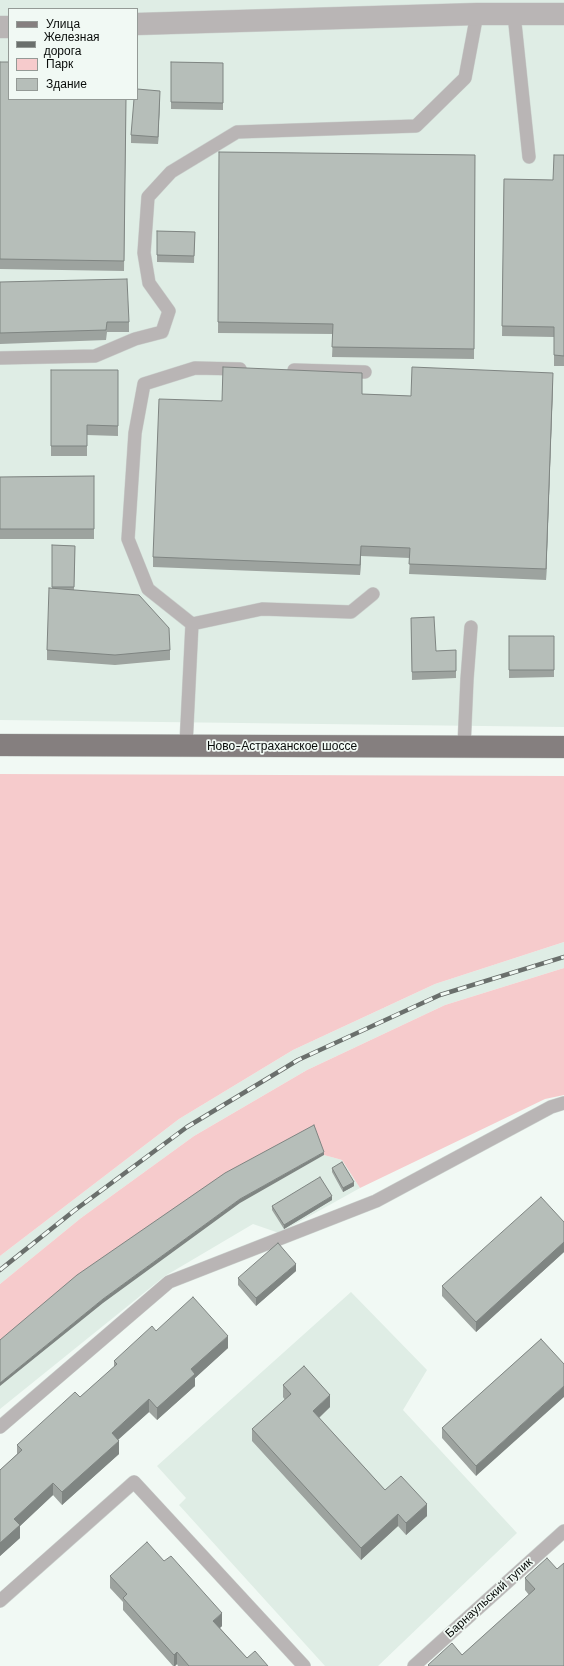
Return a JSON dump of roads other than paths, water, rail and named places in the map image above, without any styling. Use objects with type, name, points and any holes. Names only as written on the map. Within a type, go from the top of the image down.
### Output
[{"type":"main road","name":"Ново-Астраханское шоссе","points":[[0,745],[564,747]]},
{"type":"street","points":[[138,24],[477,14],[564,14]]},
{"type":"lane","points":[[0,358],[95,356],[134,339],[162,332],[169,311],[149,283],[144,253],[148,196],[171,172],[237,132],[416,126],[465,78],[477,14]]},
{"type":"lane","points":[[514,14],[529,157]]},
{"type":"lane","points":[[192,624],[148,588],[128,539],[135,433],[144,384],[195,368],[249,370]]},
{"type":"lane","points":[[280,370],[365,372]]},
{"type":"lane","points":[[192,624],[262,609],[351,612],[373,594]]},
{"type":"lane","points":[[186,745],[192,624]]},
{"type":"lane","points":[[464,746],[466,679],[471,627]]},
{"type":"lane","points":[[0,1427],[169,1282],[376,1201],[551,1107],[564,1103]]},
{"type":"lane","points":[[0,1601],[134,1482],[304,1666]]},
{"type":"lane","name":"Барнаульский тупик","points":[[414,1666],[564,1531]]},
{"type":"railway","points":[[0,1270],[75,1210],[187,1127],[298,1060],[440,995],[564,957]]}]
